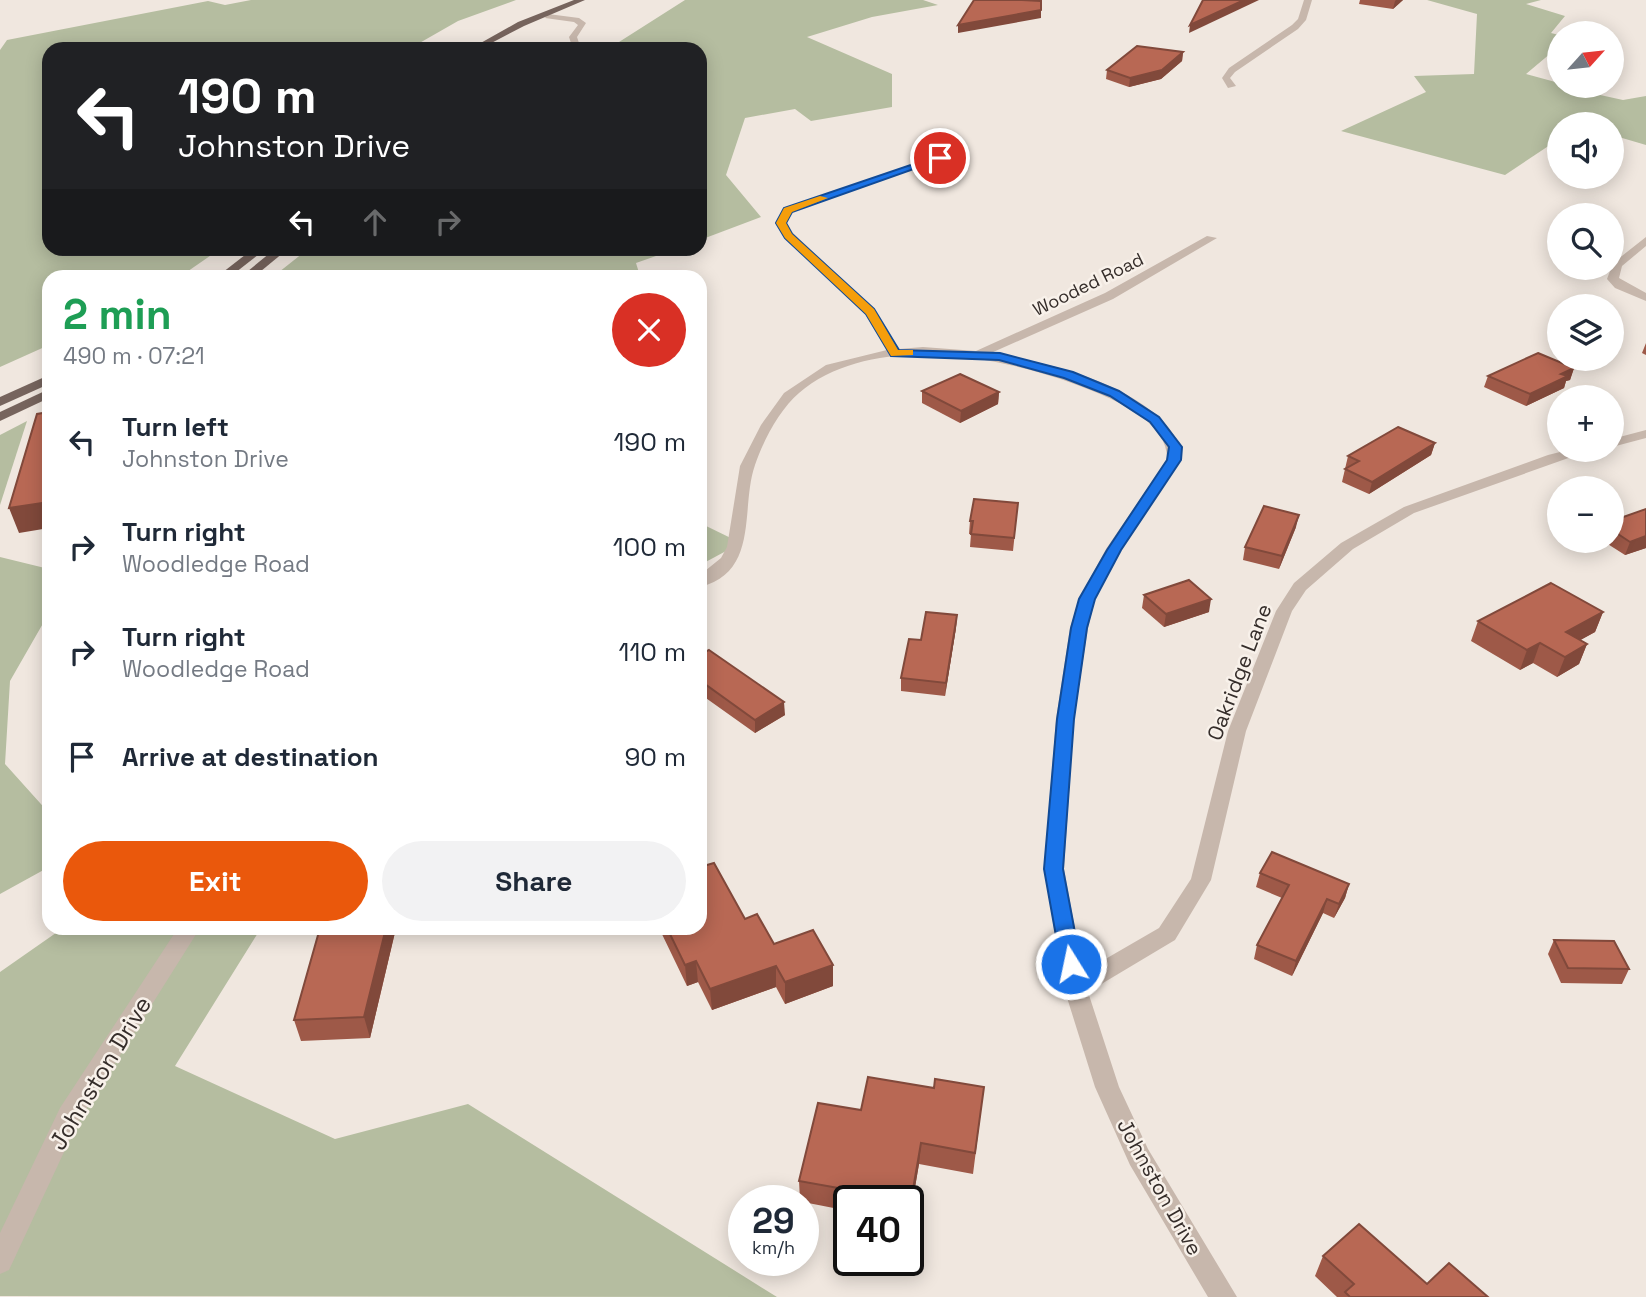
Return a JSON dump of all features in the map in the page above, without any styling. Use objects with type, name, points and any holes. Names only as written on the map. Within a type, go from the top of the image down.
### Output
[{"type":"main road","points":[[503,42],[581,0]]},
{"type":"main road","points":[[487,42],[521,24],[548,16]]},
{"type":"main road","points":[[232,270],[251,256]]},
{"type":"main road","points":[[256,270],[274,256]]},
{"type":"main road","points":[[0,402],[42,382]]},
{"type":"main road","points":[[0,417],[42,396]]},
{"type":"street","points":[[1231,86],[1226,78],[1232,70],[1295,27],[1302,20],[1308,0]]},
{"type":"street","points":[[548,16],[576,20],[583,25],[573,37],[575,42]]},
{"type":"street","points":[[895,354],[870,312],[788,235],[781,223],[788,210],[964,149]]},
{"type":"street","name":"Wooded Road","points":[[978,355],[1109,296],[1211,239]]},
{"type":"street","points":[[1646,240],[1617,265],[1613,279],[1619,285],[1646,297]]},
{"type":"street","name":"Johnston Drive","points":[[707,577],[731,559],[738,540],[747,467],[781,405],[794,389],[843,361],[895,354],[978,355],[1028,363],[1114,393],[1154,419],[1175,447],[1174,460],[1114,550],[1087,599],[1079,628],[1065,719],[1054,869],[1075,988],[1107,1087],[1139,1157],[1223,1297]]},
{"type":"street","points":[[1624,440],[1646,434]]},
{"type":"street","name":"Oakridge Lane","points":[[1075,988],[1167,934],[1201,880],[1237,731],[1284,611],[1300,587],[1347,547],[1409,510],[1547,460]]},
{"type":"street","name":"Johnston Drive","points":[[0,1261],[69,1115],[185,935]]},
{"type":"green space","points":[[251,0],[516,0],[458,21],[421,42],[42,42],[42,256],[210,256],[190,270],[42,270],[42,348],[0,367],[0,50],[7,40],[208,1],[225,5]]},
{"type":"green space","points":[[685,0],[923,0],[938,5],[872,17],[807,37],[892,74],[892,107],[811,121],[795,109],[745,118],[726,175],[761,217],[707,237],[707,42],[619,42]]},
{"type":"green space","points":[[1427,0],[1541,0],[1526,4],[1565,16],[1561,21],[1547,21],[1547,56],[1526,74],[1547,80],[1547,98],[1623,100],[1646,96],[1646,145],[1624,139],[1624,112],[1547,112],[1547,147],[1505,175],[1341,131],[1426,92],[1414,76],[1474,74],[1477,14]]},
{"type":"green space","points":[[299,256],[656,256],[636,263],[638,270],[282,270]]},
{"type":"green space","points":[[27,421],[0,505],[0,435]]},
{"type":"green space","points":[[707,526],[741,543],[707,561]]},
{"type":"green space","points":[[0,557],[42,567],[42,625],[10,681],[5,764],[42,805],[42,871],[0,894]]},
{"type":"green space","points":[[53,935],[257,935],[175,1066],[335,1139],[468,1104],[728,1266],[728,1276],[743,1276],[777,1297],[0,1296],[0,972]]},
{"type":"building","points":[[974,0],[1041,1],[1041,10],[958,25]]},
{"type":"building","points":[[1203,0],[1244,0],[1190,25]]},
{"type":"building","points":[[1137,46],[1183,52],[1162,70],[1130,78],[1107,70]]},
{"type":"building","points":[[1538,353],[1547,357],[1547,371],[1568,371],[1561,374],[1568,376],[1530,394],[1488,376]]},
{"type":"building","points":[[960,374],[999,392],[961,411],[922,391]]},
{"type":"building","points":[[42,413],[42,503],[9,508],[37,414]]},
{"type":"building","points":[[1398,427],[1435,443],[1372,482],[1345,469],[1359,461],[1348,456]]},
{"type":"building","points":[[974,499],[1018,503],[1014,538],[971,534],[973,521],[970,521]]},
{"type":"building","points":[[1264,506],[1299,515],[1282,556],[1245,547]]},
{"type":"building","points":[[1646,509],[1646,536],[1630,542],[1624,538],[1624,517]]},
{"type":"building","points":[[1189,580],[1211,599],[1166,614],[1144,595]]},
{"type":"building","points":[[1551,583],[1603,612],[1566,632],[1587,644],[1565,657],[1540,643],[1527,650],[1478,621]]},
{"type":"building","points":[[926,612],[957,615],[946,683],[901,678],[909,639],[921,640]]},
{"type":"building","points":[[707,651],[784,702],[755,720],[707,686]]},
{"type":"building","points":[[1272,852],[1349,884],[1339,904],[1327,899],[1296,961],[1257,945],[1289,885],[1260,873]]},
{"type":"building","points":[[714,863],[745,919],[757,914],[774,944],[813,930],[833,965],[785,982],[776,966],[710,989],[696,961],[685,965],[670,935],[707,935],[707,865]]},
{"type":"building","points":[[318,935],[384,935],[364,1017],[294,1020]]},
{"type":"building","points":[[1554,940],[1614,941],[1629,969],[1568,968]]},
{"type":"building","points":[[868,1077],[934,1088],[935,1079],[984,1087],[975,1153],[921,1143],[914,1185],[833,1187],[799,1181],[818,1103],[861,1110]]},
{"type":"building","points":[[1359,1224],[1427,1284],[1449,1263],[1488,1297],[1350,1297],[1345,1292],[1354,1284],[1323,1256]]},
{"type":"slow traffic","points":[[823,198],[788,210],[781,223],[788,235],[870,312],[895,354],[909,353]]},
{"type":"route","points":[[940,158],[788,210],[781,223],[788,235],[870,312],[895,354],[1000,357],[1068,375],[1114,393],[1154,419],[1175,447],[1174,460],[1114,550],[1087,599],[1079,628],[1065,719],[1054,869],[1071,964]]}]
